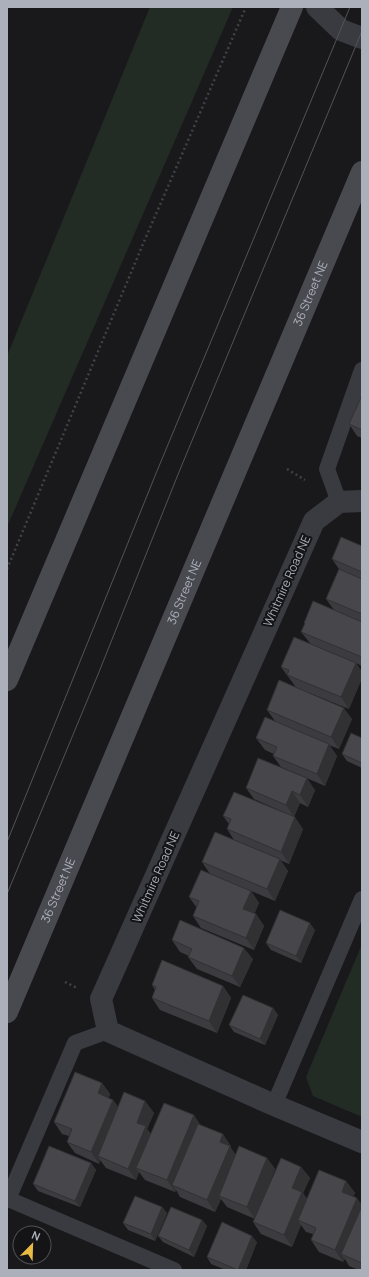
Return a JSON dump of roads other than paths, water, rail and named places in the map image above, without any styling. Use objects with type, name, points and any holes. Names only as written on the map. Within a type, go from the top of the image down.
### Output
[{"type":"main road","points":[[7,680],[292,7]]},
{"type":"main road","name":"36 Street NE","points":[[7,1012],[362,172]]},
{"type":"main road","points":[[332,245],[362,210]]},
{"type":"street","points":[[318,7],[340,30],[362,38]]},
{"type":"street","points":[[339,502],[362,501]]},
{"type":"street","name":"Whitmire Road NE","points":[[108,1030],[101,999],[314,521],[339,502]]},
{"type":"street","points":[[108,1030],[274,1105],[362,1142]]},
{"type":"lane","points":[[339,502],[326,469],[362,370]]},
{"type":"lane","points":[[274,1105],[362,899]]},
{"type":"lane","points":[[108,1030],[75,1043],[8,1199],[174,1270]]},
{"type":"tram line","points":[[7,842],[157,471],[350,7]]},
{"type":"tram line","points":[[7,894],[99,672],[179,472],[362,31]]}]
